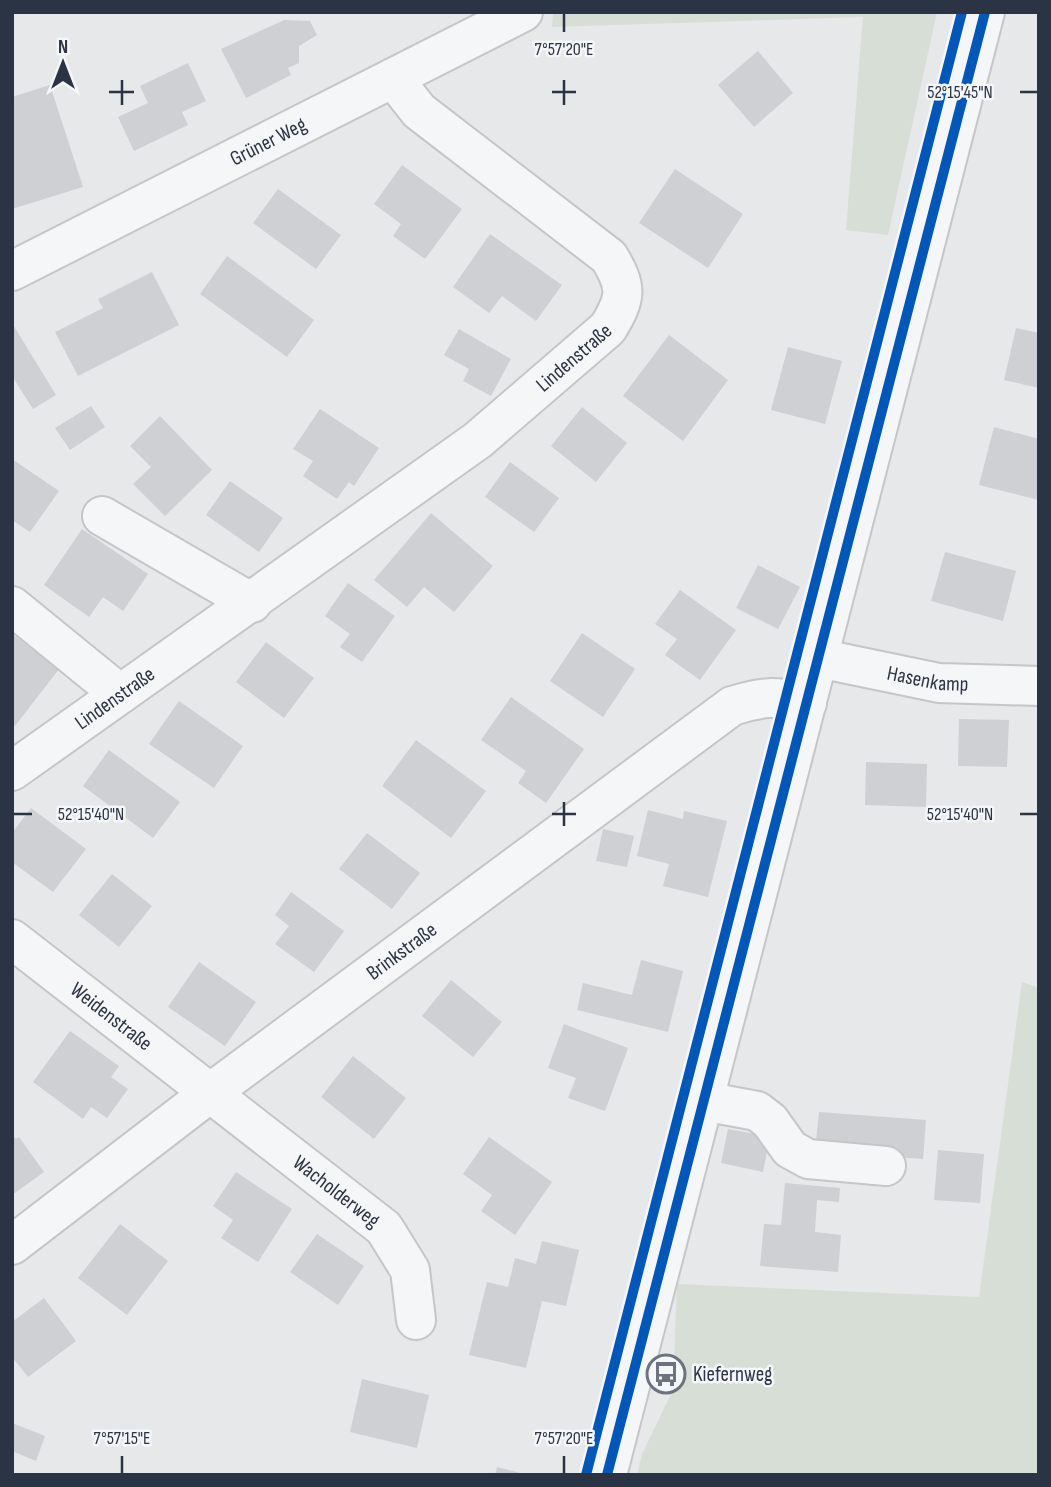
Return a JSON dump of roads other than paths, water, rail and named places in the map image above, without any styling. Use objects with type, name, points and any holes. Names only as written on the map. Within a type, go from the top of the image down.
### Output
[{"type":"street","name":"Grüner Weg","points":[[12,271],[523,12]]},
{"type":"street","points":[[607,1475],[985,12]]},
{"type":"street","name":"Lindenstraße","points":[[12,771],[478,440],[608,328],[622,304],[621,277],[609,257],[419,111],[394,78]]},
{"type":"street","points":[[102,516],[252,603]]},
{"type":"street","points":[[12,606],[120,694]]},
{"type":"street","name":"Hasenkamp","points":[[818,658],[939,683],[1039,687]]},
{"type":"street","name":"Brinkstraße","points":[[12,1244],[210,1093],[732,706],[759,698],[807,703]]},
{"type":"street","name":"Weidenstraße","points":[[12,939],[210,1093]]},
{"type":"street","name":"Wacholderweg","points":[[210,1093],[384,1228],[410,1270],[416,1320]]},
{"type":"street","points":[[703,1101],[757,1111],[770,1121],[790,1149],[808,1159],[886,1166]]},
{"type":"place","name":"Kiefernweg","points":[[666,1374]]}]
